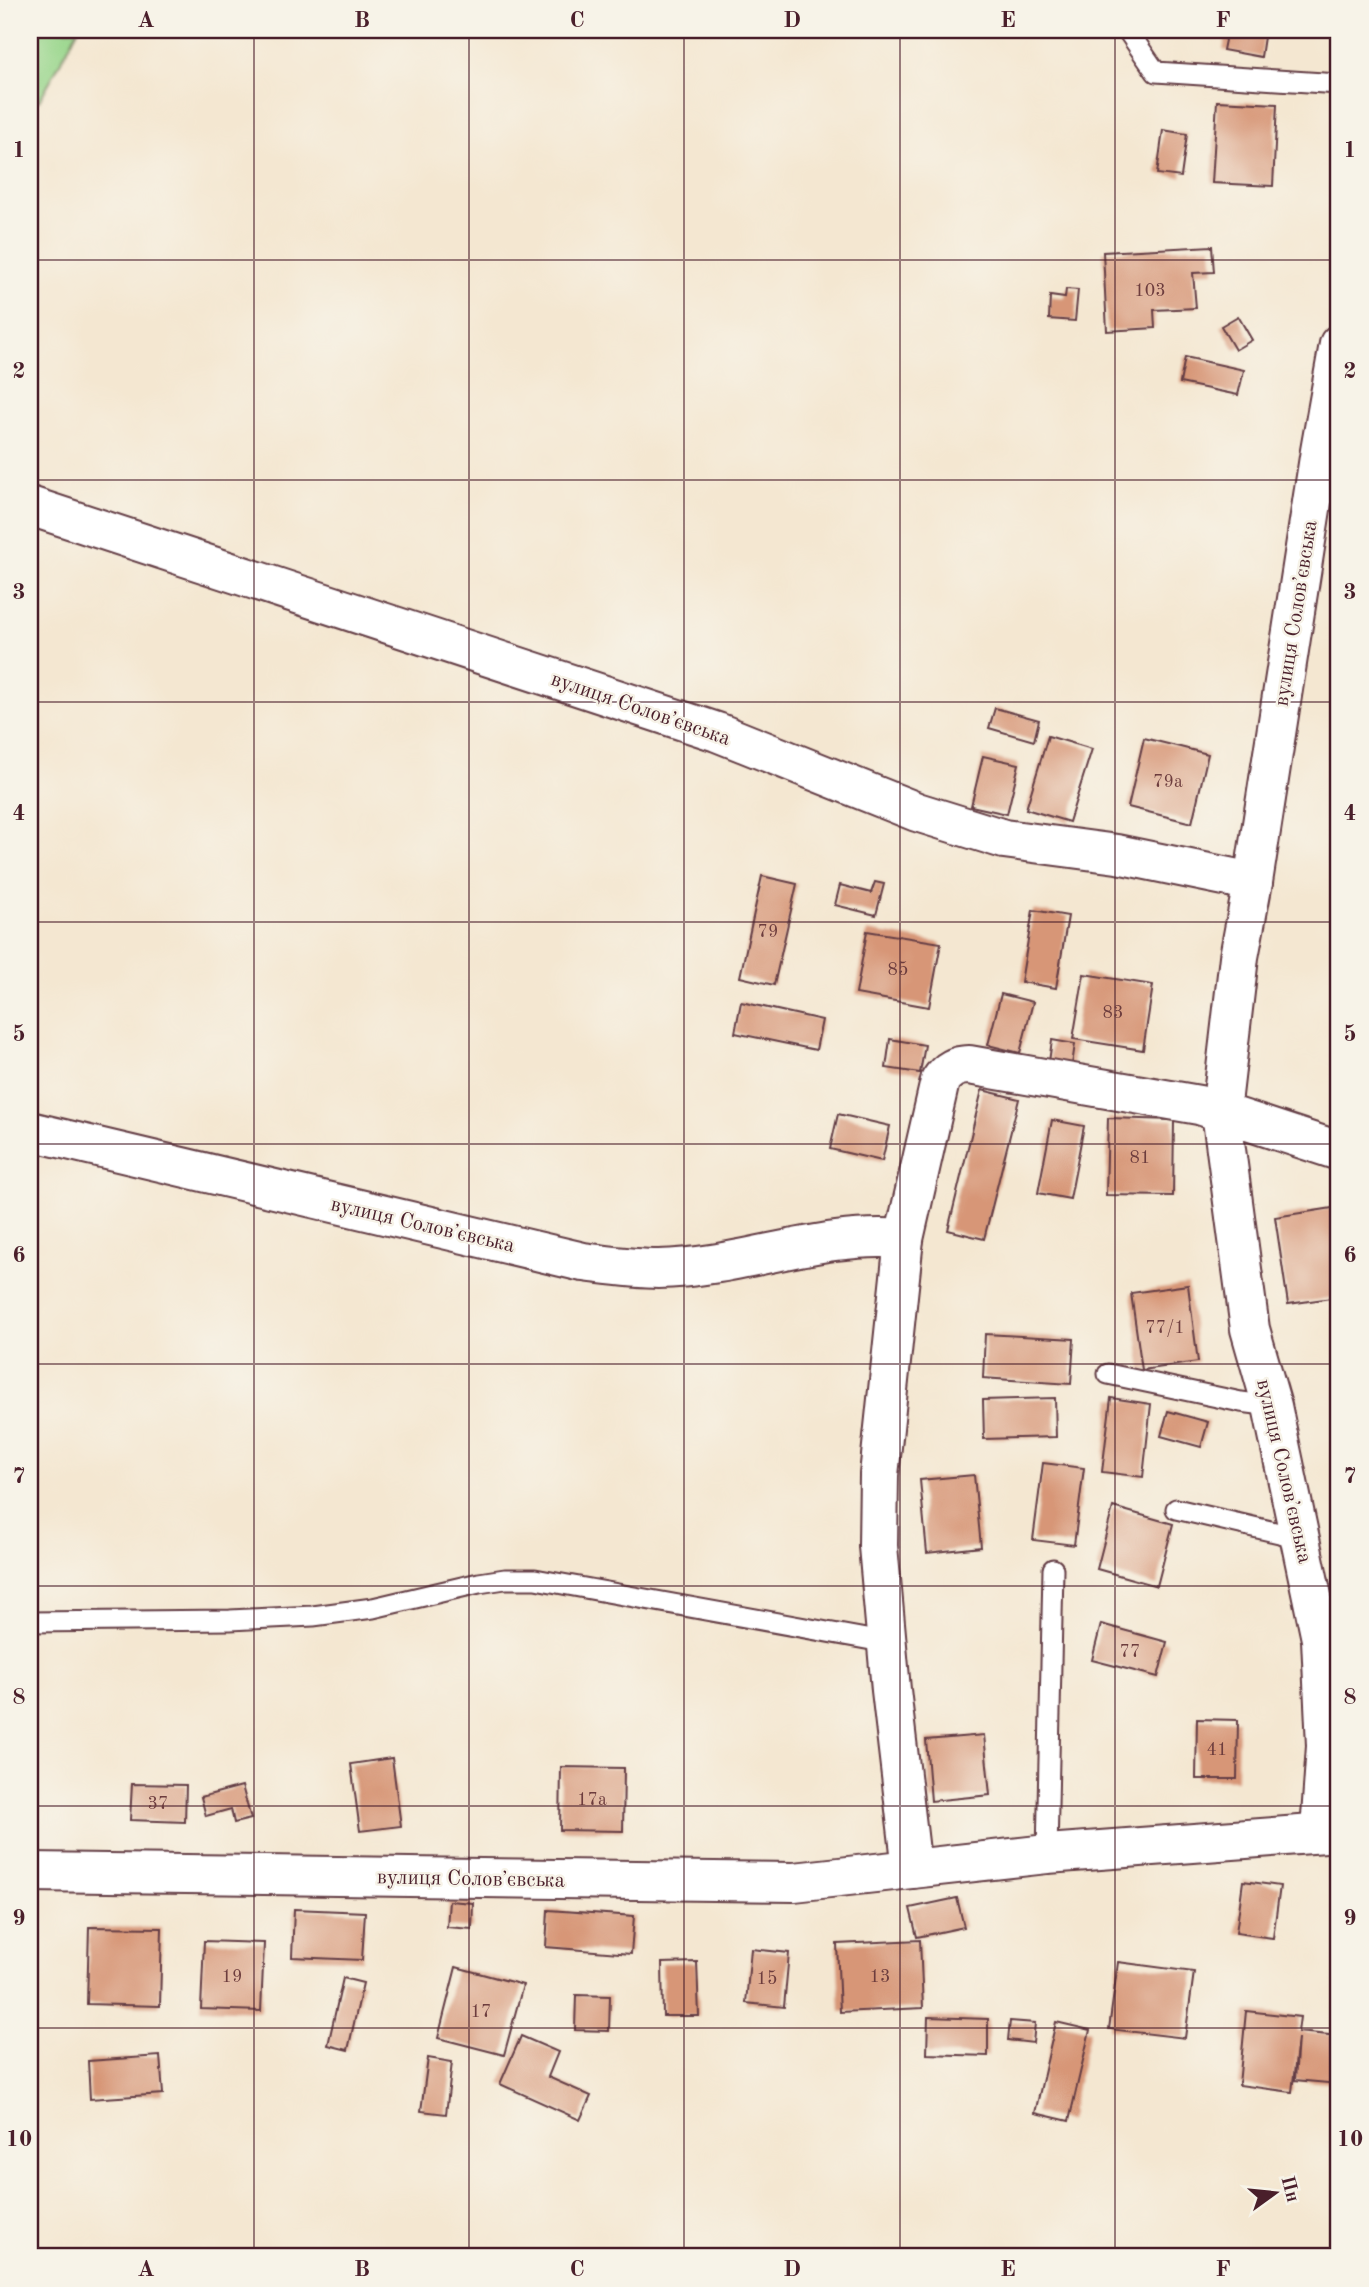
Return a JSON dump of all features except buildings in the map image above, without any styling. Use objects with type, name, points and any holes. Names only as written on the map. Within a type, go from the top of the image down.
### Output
[{"type":"street","name":"вулиця Соловʼєвська","points":[[30,1872],[794,1882],[1047,1854],[1330,1831],[1321,1639],[1272,1406],[1250,1329],[1221,1112],[1239,957],[1339,344]]},
{"type":"street","name":"вулиця Соловʼєвська","points":[[32,507],[717,732],[917,812],[1004,839],[1116,854],[1253,882]]},
{"type":"street","points":[[912,1869],[878,1546],[880,1475],[904,1239],[943,1075],[955,1067],[969,1065],[1199,1105],[1339,1151]]},
{"type":"street","name":"вулиця Соловʼєвська","points":[[30,1131],[583,1262],[658,1269],[717,1262],[822,1241],[880,1237],[904,1239]]},
{"type":"lane","points":[[1127,30],[1156,72],[1339,84]]},
{"type":"lane","points":[[1108,1374],[1272,1406]]},
{"type":"lane","points":[[1175,1509],[1301,1538]]},
{"type":"lane","points":[[1047,1854],[1053,1569]]},
{"type":"lane","points":[[30,1622],[230,1620],[313,1616],[373,1608],[479,1583],[525,1579],[888,1643]]},
{"type":"green space","points":[[30,30],[78,30],[39,101],[30,95]]}]
